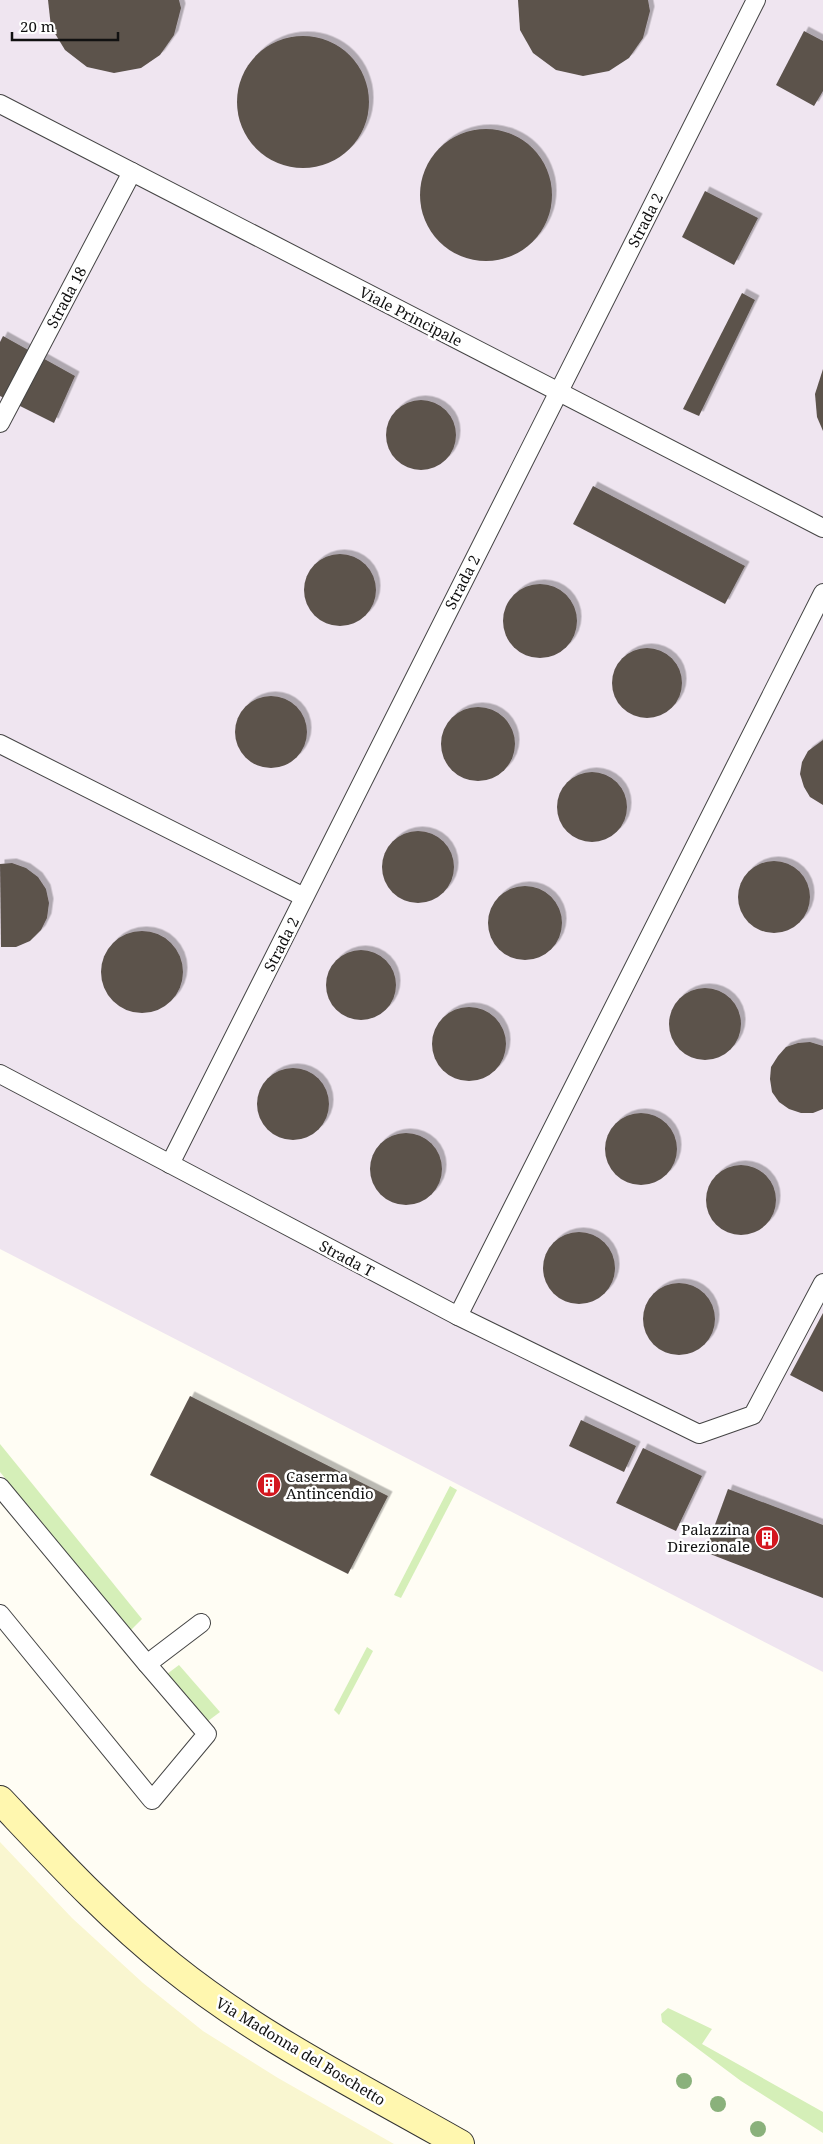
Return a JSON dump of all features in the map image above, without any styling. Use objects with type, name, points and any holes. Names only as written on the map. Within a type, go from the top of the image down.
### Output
[{"type":"main road","name":"Via Madonna del Boschetto","points":[[0,1800],[98,1903],[178,1972],[224,2005],[294,2049],[460,2144]]},
{"type":"lane","name":"Strada 2","points":[[170,1164],[756,0]]},
{"type":"lane","name":"Viale Principale","points":[[0,104],[823,528]]},
{"type":"lane","name":"Strada 18","points":[[0,423],[132,172]]},
{"type":"lane","points":[[458,1316],[823,594]]},
{"type":"lane","points":[[0,744],[304,897]]},
{"type":"lane","name":"Strada T","points":[[0,1074],[458,1316],[699,1434],[753,1415],[823,1283]]},
{"type":"lane","points":[[0,1487],[207,1734],[152,1800],[0,1614]]},
{"type":"lane","points":[[147,1664],[201,1622]]},
{"type":"shaded area","points":[[0,0],[823,0],[823,1672],[0,1249]]},
{"type":"shaded area","points":[[0,1842],[72,1918],[143,1983],[203,2031],[278,2078],[394,2144],[0,2144]]},
{"type":"green space","points":[[0,1444],[142,1619],[131,1630],[0,1472]]},
{"type":"green space","points":[[450,1486],[457,1490],[401,1598],[394,1595]]},
{"type":"green space","points":[[367,1647],[373,1651],[339,1715],[334,1710]]},
{"type":"green space","points":[[179,1665],[220,1712],[208,1721],[167,1674]]},
{"type":"green space","points":[[668,2008],[712,2029],[702,2044],[823,2112],[823,2133],[741,2081],[662,2022],[661,2014]]},
{"type":"building","points":[[48,0],[179,0],[181,8],[174,35],[160,55],[141,68],[114,73],[87,67],[65,50],[51,27]]},
{"type":"building","points":[[518,0],[648,0],[650,11],[643,38],[629,58],[609,71],[583,76],[556,70],[533,53],[520,30]]},
{"type":"building","points":[[804,31],[823,41],[823,91],[814,106],[776,85]]},
{"type":"building","points":[[303,36],[316,37],[328,41],[350,55],[364,77],[368,89],[368,115],[364,127],[350,149],[328,163],[316,167],[303,168],[290,167],[278,163],[256,149],[242,127],[238,115],[237,102],[238,89],[242,77],[256,55],[278,41],[290,37]]},
{"type":"building","points":[[486,129],[499,130],[511,134],[533,148],[547,170],[551,182],[551,208],[547,220],[533,242],[511,256],[499,260],[486,261],[473,260],[461,256],[439,242],[425,220],[421,208],[420,195],[421,182],[425,170],[439,148],[461,134],[473,130]]},
{"type":"building","points":[[705,191],[758,218],[734,265],[682,237]]},
{"type":"building","points":[[742,293],[755,300],[699,416],[683,409]]},
{"type":"building","points":[[3,336],[75,376],[54,423],[0,396],[0,342]]},
{"type":"building","points":[[823,369],[823,431],[817,417],[815,394]]},
{"type":"building","points":[[421,400],[434,403],[446,410],[453,422],[456,435],[453,448],[446,460],[434,467],[421,470],[408,467],[396,460],[389,448],[386,435],[389,422],[396,410],[408,403]]},
{"type":"building","points":[[593,486],[745,566],[725,604],[573,524]]},
{"type":"building","points":[[333,554],[347,554],[366,564],[376,583],[376,597],[366,616],[347,626],[333,626],[314,616],[304,597],[304,583],[314,564]]},
{"type":"building","points":[[540,584],[554,587],[566,595],[574,607],[577,621],[574,635],[566,647],[554,655],[540,658],[526,655],[514,647],[506,635],[503,621],[506,607],[514,595],[526,587]]},
{"type":"building","points":[[647,648],[660,651],[672,658],[679,670],[682,683],[679,696],[672,708],[660,715],[647,718],[634,715],[622,708],[615,696],[612,683],[615,670],[622,658],[634,651]]},
{"type":"building","points":[[271,696],[285,699],[297,706],[304,718],[307,732],[304,746],[297,758],[285,765],[271,768],[257,765],[245,758],[238,746],[235,732],[238,718],[245,706],[257,699]]},
{"type":"building","points":[[478,707],[499,713],[509,723],[515,744],[509,765],[499,775],[478,781],[457,775],[447,765],[441,744],[447,723],[457,713]]},
{"type":"building","points":[[823,740],[823,805],[810,797],[804,787],[800,774],[802,762],[808,751]]},
{"type":"building","points":[[599,772],[612,778],[621,787],[625,793],[627,807],[625,821],[617,832],[606,840],[585,842],[578,840],[567,832],[559,821],[557,800],[559,793],[567,782],[578,774]]},
{"type":"building","points":[[418,831],[438,837],[448,847],[454,867],[448,887],[438,897],[418,903],[398,897],[388,887],[382,867],[388,847],[398,837]]},
{"type":"building","points":[[774,861],[794,867],[804,877],[810,897],[804,917],[794,927],[774,933],[754,927],[744,917],[738,897],[744,877],[754,867]]},
{"type":"building","points":[[12,863],[26,868],[38,877],[46,889],[49,903],[47,918],[41,930],[30,941],[16,947],[1,947],[0,864]]},
{"type":"building","points":[[525,886],[539,889],[551,897],[559,909],[562,923],[559,937],[551,949],[539,957],[525,960],[511,957],[499,949],[491,937],[488,923],[491,909],[499,897],[511,889]]},
{"type":"building","points":[[142,931],[158,934],[171,943],[180,956],[183,972],[180,988],[171,1001],[158,1010],[142,1013],[126,1010],[113,1001],[104,988],[101,972],[104,956],[113,943],[126,934]]},
{"type":"building","points":[[361,950],[374,953],[386,960],[393,972],[396,985],[393,998],[386,1010],[374,1017],[361,1020],[348,1017],[336,1010],[329,998],[326,985],[329,972],[336,960],[348,953]]},
{"type":"building","points":[[705,988],[725,994],[735,1004],[741,1024],[735,1044],[725,1054],[705,1060],[685,1054],[675,1044],[669,1024],[675,1004],[685,994]]},
{"type":"building","points":[[469,1007],[483,1010],[495,1018],[503,1030],[506,1044],[503,1058],[495,1070],[483,1078],[469,1081],[455,1078],[443,1070],[435,1058],[432,1044],[435,1030],[443,1018],[455,1010]]},
{"type":"building","points":[[810,1042],[823,1046],[823,1109],[813,1113],[801,1113],[789,1109],[779,1102],[772,1092],[771,1067],[786,1047]]},
{"type":"building","points":[[300,1068],[319,1078],[327,1090],[329,1104],[327,1118],[319,1130],[307,1138],[286,1140],[267,1130],[259,1118],[257,1097],[267,1078],[279,1070]]},
{"type":"building","points":[[648,1113],[667,1123],[675,1135],[677,1149],[675,1163],[667,1175],[655,1183],[634,1185],[615,1175],[607,1163],[605,1142],[615,1123],[627,1115]]},
{"type":"building","points":[[406,1133],[420,1136],[432,1143],[439,1155],[442,1169],[439,1183],[432,1195],[420,1202],[406,1205],[392,1202],[380,1195],[373,1183],[370,1169],[373,1155],[380,1143],[392,1136]]},
{"type":"building","points":[[748,1165],[761,1171],[770,1180],[774,1186],[776,1200],[774,1214],[766,1225],[755,1233],[734,1235],[727,1233],[716,1225],[708,1214],[706,1193],[708,1186],[716,1175],[727,1167]]},
{"type":"building","points":[[579,1232],[599,1238],[609,1248],[615,1268],[609,1288],[599,1298],[579,1304],[559,1298],[549,1288],[543,1268],[549,1248],[559,1238]]},
{"type":"building","points":[[679,1283],[699,1289],[709,1299],[715,1319],[709,1339],[699,1349],[679,1355],[659,1349],[649,1339],[643,1319],[649,1299],[659,1289]]},
{"type":"building","points":[[823,1313],[823,1392],[790,1375]]},
{"type":"building","name":"Caserma Antincendio","points":[[190,1396],[388,1496],[348,1574],[150,1475]]},
{"type":"building","points":[[581,1420],[636,1446],[624,1472],[569,1446]]},
{"type":"building","points":[[643,1448],[702,1476],[676,1531],[616,1503]]},
{"type":"building","name":"Palazzina Direzionale","points":[[728,1489],[823,1525],[823,1598],[705,1552]]},
{"type":"place","name":"Caserma Antincendio","points":[[269,1485]]},
{"type":"place","name":"Palazzina Direzionale","points":[[767,1538]]}]
